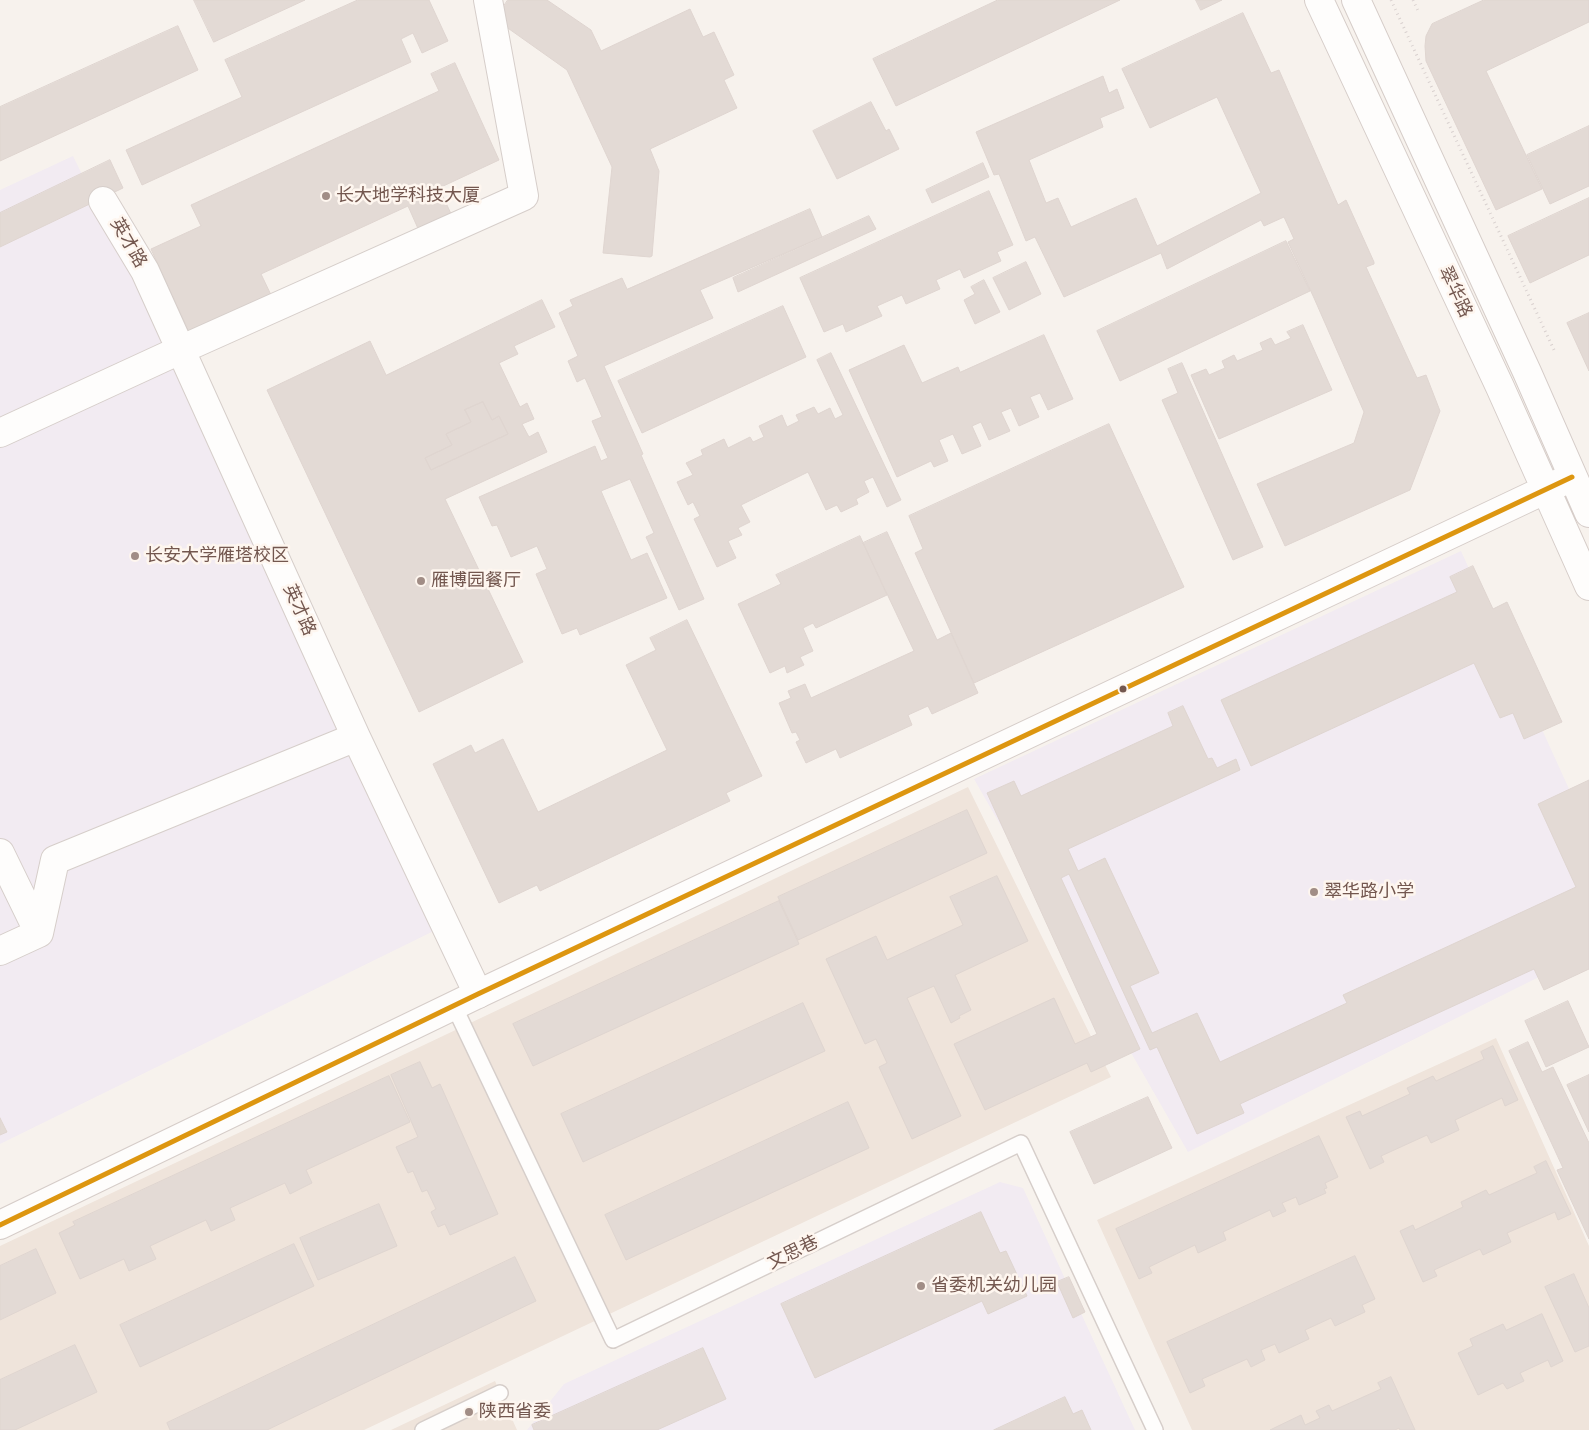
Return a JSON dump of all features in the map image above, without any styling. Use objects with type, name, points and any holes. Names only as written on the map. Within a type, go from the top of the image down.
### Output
[{"type":"street","points":[[0,433],[524,196],[488,0]]},
{"type":"street","points":[[1321,6],[1348,0]]},
{"type":"street","name":"翠华路","points":[[1356,0],[1527,372],[1589,513]]},
{"type":"street","name":"翠华路","points":[[1321,6],[1500,387],[1589,586]]},
{"type":"street","name":"英才路","points":[[103,201],[145,271],[356,738],[466,1000]]},
{"type":"street","points":[[0,1225],[466,1000],[1572,477]]},
{"type":"street","points":[[39,933],[55,860],[356,738]]},
{"type":"street","points":[[0,853],[39,933]]},
{"type":"street","points":[[0,951],[39,933]]},
{"type":"lane","name":"文思巷","points":[[466,1000],[613,1340],[1021,1143],[1155,1430]]},
{"type":"lane","points":[[423,1430],[500,1393]]},
{"type":"path","points":[[1390,0],[1554,350]]},
{"type":"path","points":[[1413,0],[1419,13]]},
{"type":"shaded area","name":"长安大学雁塔校区","points":[[73,156],[450,923],[0,1144],[0,190]]},
{"type":"shaded area","name":"翠华路小学","points":[[1461,551],[1589,833],[1589,952],[1188,1152],[974,779]]},
{"type":"shaded area","points":[[968,787],[1111,1077],[364,1430],[0,1430],[0,1246]]},
{"type":"shaded area","points":[[1496,1038],[1589,1246],[1589,1430],[1192,1430],[1097,1220]]},
{"type":"shaded area","name":"省委机关幼儿园","points":[[1000,1182],[1023,1188],[1135,1430],[527,1430],[564,1384]]},
{"type":"shaded area","name":"陕西省委","points":[[495,1381],[517,1430],[391,1430]]},
{"type":"building","points":[[194,0],[305,0],[214,42]]},
{"type":"building","points":[[358,0],[429,0],[448,41],[422,53],[413,33],[401,39],[411,62],[142,185],[126,150],[242,97],[225,60]]},
{"type":"building","points":[[508,0],[547,0],[591,30],[601,51],[690,9],[703,37],[714,32],[734,75],[724,80],[737,108],[650,149],[659,171],[652,256],[603,253],[612,167],[567,70],[495,19]]},
{"type":"building","points":[[998,0],[1120,0],[896,106],[873,59]]},
{"type":"building","points":[[1196,0],[1222,0],[1201,10]]},
{"type":"building","points":[[1484,0],[1589,0],[1589,22],[1486,71],[1542,189],[1496,210],[1426,61],[1425,46],[1426,36],[1432,24]]},
{"type":"building","points":[[1243,13],[1271,73],[1279,70],[1338,205],[1346,200],[1374,262],[1374,264],[1366,267],[1417,378],[1426,375],[1440,411],[1410,490],[1285,546],[1257,484],[1354,443],[1364,412],[1288,242],[1294,239],[1284,217],[1264,226],[1261,220],[1167,269],[1161,253],[1064,297],[1035,237],[1026,241],[999,174],[994,175],[976,132],[1103,76],[1109,93],[1117,89],[1124,108],[1100,118],[1103,127],[1029,160],[1046,203],[1058,198],[1071,227],[1136,198],[1157,246],[1261,193],[1217,97],[1150,128],[1122,69]]},
{"type":"building","points":[[178,26],[198,70],[0,161],[0,107]]},
{"type":"building","name":"长大地学科技大厦","points":[[455,63],[499,160],[439,188],[453,218],[420,233],[408,206],[261,274],[272,297],[190,334],[151,249],[201,226],[191,205],[439,91],[431,74]]},
{"type":"building","points":[[871,102],[886,131],[889,129],[899,149],[837,179],[813,131]]},
{"type":"building","points":[[1589,126],[1589,186],[1550,204],[1527,155]]},
{"type":"building","points":[[110,160],[123,188],[0,247],[0,213]]},
{"type":"building","points":[[983,163],[989,177],[932,203],[926,190]]},
{"type":"building","points":[[989,191],[1013,245],[997,252],[1001,261],[964,278],[960,269],[936,280],[940,289],[906,304],[902,295],[877,306],[882,316],[846,332],[843,324],[824,332],[800,278]]},
{"type":"building","points":[[1589,198],[1589,255],[1530,283],[1508,236]]},
{"type":"building","points":[[810,209],[822,237],[700,290],[713,318],[604,366],[704,599],[679,610],[646,537],[654,533],[630,479],[601,491],[631,560],[647,553],[667,598],[580,635],[577,628],[562,634],[536,574],[547,569],[537,546],[511,557],[497,525],[492,526],[479,497],[595,446],[601,461],[608,458],[592,421],[602,417],[585,378],[577,382],[568,361],[578,356],[559,313],[573,306],[570,300],[622,278],[627,289]]},
{"type":"building","points":[[869,216],[876,229],[738,292],[733,278]]},
{"type":"building","points":[[1286,241],[1310,291],[1120,381],[1097,331]]},
{"type":"building","points":[[1026,262],[1041,294],[1009,310],[993,278]]},
{"type":"building","points":[[984,280],[1000,312],[975,324],[964,300],[975,294],[971,287]]},
{"type":"building","name":"雁博园餐厅","points":[[542,300],[555,327],[514,346],[518,354],[499,363],[520,407],[527,403],[534,419],[522,424],[529,437],[538,432],[547,452],[445,499],[523,662],[419,712],[267,390],[370,341],[386,375]],"holes":[[[483,402],[492,420],[499,416],[508,434],[431,470],[425,458],[452,445],[446,434],[471,422],[465,410]]]},
{"type":"building","points":[[783,306],[806,357],[642,433],[618,381]]},
{"type":"building","points":[[1589,313],[1589,371],[1567,323]]},
{"type":"building","points":[[1303,325],[1332,390],[1219,439],[1191,375],[1206,369],[1209,375],[1225,368],[1222,361],[1234,355],[1237,361],[1263,350],[1260,343],[1271,338],[1275,345],[1291,338],[1287,332]]},
{"type":"building","points":[[1044,335],[1073,399],[1048,410],[1040,393],[1030,397],[1039,417],[1019,426],[1011,408],[1001,412],[1010,431],[989,440],[981,422],[972,426],[981,446],[962,454],[953,434],[939,440],[948,461],[934,467],[931,461],[897,477],[849,370],[904,345],[922,383],[958,367],[960,372]]},
{"type":"building","points":[[831,353],[901,500],[887,507],[873,477],[864,481],[869,492],[856,499],[858,504],[841,512],[837,505],[826,510],[808,472],[741,505],[750,522],[738,528],[742,535],[728,541],[736,558],[717,567],[694,519],[700,516],[693,502],[688,505],[677,482],[693,475],[686,463],[703,455],[701,450],[724,439],[728,448],[750,437],[753,442],[764,437],[759,426],[782,415],[787,427],[799,421],[796,415],[814,407],[818,414],[830,408],[835,419],[843,415],[817,360]]},
{"type":"building","points":[[1182,363],[1263,547],[1233,560],[1162,400],[1178,393],[1168,369]]},
{"type":"building","points":[[483,402],[492,420],[499,416],[508,434],[431,470],[425,458],[452,445],[446,434],[471,422],[465,410]]},
{"type":"building","points":[[1109,424],[1184,587],[974,683],[915,553],[923,549],[909,516]]},
{"type":"building","points":[[887,532],[937,640],[951,633],[978,693],[932,714],[928,706],[908,715],[912,725],[840,758],[836,749],[806,763],[796,742],[800,740],[796,732],[792,733],[779,703],[791,698],[788,691],[805,684],[811,698],[914,651],[863,543]]},
{"type":"building","points":[[860,536],[887,595],[816,628],[813,623],[803,628],[813,651],[800,657],[804,665],[787,673],[785,666],[770,673],[738,604],[781,584],[776,575]]},
{"type":"building","points":[[1473,566],[1493,609],[1507,602],[1562,722],[1524,739],[1513,713],[1500,718],[1474,663],[1251,766],[1221,700],[1457,592],[1450,577]]},
{"type":"building","points":[[687,620],[762,776],[726,793],[730,801],[540,891],[537,885],[499,903],[433,764],[471,745],[475,753],[503,739],[538,812],[667,750],[626,665],[656,650],[650,638]]},
{"type":"building","points":[[1183,706],[1208,759],[1212,758],[1217,768],[1236,759],[1240,770],[1068,849],[1078,871],[1105,858],[1159,973],[1130,986],[1152,1033],[1197,1013],[1220,1062],[1347,1003],[1343,995],[1576,887],[1538,804],[1589,780],[1589,969],[1544,990],[1534,969],[1240,1104],[1244,1113],[1197,1134],[1157,1047],[1150,1050],[1069,874],[1061,878],[1140,1049],[1091,1072],[1087,1063],[985,1110],[954,1044],[1054,998],[1075,1044],[1097,1034],[987,793],[1014,781],[1021,796],[1173,726],[1168,713]]},
{"type":"building","points":[[967,810],[987,853],[798,940],[778,897]]},
{"type":"building","points":[[997,876],[1028,941],[955,975],[971,1010],[959,1016],[960,1018],[951,1023],[934,986],[907,998],[961,1116],[912,1139],[879,1067],[887,1063],[876,1039],[865,1044],[826,959],[876,936],[887,960],[963,925],[950,897]]},
{"type":"building","points":[[779,901],[799,944],[533,1066],[513,1024]]},
{"type":"building","points":[[1568,1001],[1589,1047],[1546,1067],[1525,1021]]},
{"type":"building","points":[[803,1003],[825,1051],[583,1162],[561,1114]]},
{"type":"building","points":[[1528,1042],[1542,1072],[1553,1067],[1589,1143],[1589,1239],[1557,1170],[1563,1168],[1509,1051]]},
{"type":"building","points":[[1493,1046],[1518,1100],[1505,1106],[1502,1098],[1455,1120],[1459,1130],[1431,1143],[1427,1135],[1381,1156],[1384,1162],[1370,1169],[1346,1117],[1360,1111],[1362,1116],[1410,1094],[1407,1088],[1433,1076],[1436,1081],[1484,1059],[1481,1052]]},
{"type":"building","points":[[420,1062],[432,1088],[440,1084],[498,1214],[450,1235],[445,1224],[438,1227],[431,1212],[436,1209],[427,1190],[422,1192],[413,1171],[408,1173],[396,1147],[418,1137],[391,1075]]},
{"type":"building","points":[[1589,1075],[1589,1132],[1567,1085]]},
{"type":"building","points":[[389,1076],[410,1122],[306,1170],[312,1183],[290,1194],[285,1183],[230,1208],[235,1220],[211,1231],[206,1220],[150,1246],[156,1259],[129,1271],[124,1259],[80,1279],[59,1233],[75,1225],[73,1222]]},
{"type":"building","points":[[1148,1097],[1172,1148],[1094,1184],[1070,1132]]},
{"type":"building","points":[[848,1102],[869,1148],[626,1260],[605,1215]]},
{"type":"building","points":[[0,1118],[7,1132],[0,1135]]},
{"type":"building","points":[[1319,1136],[1338,1177],[1325,1183],[1327,1188],[1324,1189],[1326,1193],[1299,1205],[1296,1197],[1282,1203],[1286,1211],[1273,1217],[1270,1210],[1223,1232],[1226,1240],[1198,1253],[1195,1245],[1149,1267],[1152,1273],[1139,1279],[1116,1229]]},
{"type":"building","points":[[1546,1161],[1571,1214],[1558,1220],[1555,1212],[1507,1233],[1511,1242],[1483,1255],[1480,1249],[1434,1270],[1437,1276],[1423,1282],[1400,1231],[1413,1225],[1415,1230],[1463,1207],[1461,1202],[1486,1190],[1489,1195],[1537,1173],[1534,1167]]},
{"type":"building","points":[[379,1204],[397,1246],[318,1280],[300,1238]]},
{"type":"building","points":[[981,1212],[1000,1253],[1006,1251],[1027,1296],[988,1314],[982,1301],[815,1378],[781,1304]]},
{"type":"building","points":[[294,1244],[314,1286],[140,1367],[120,1325]]},
{"type":"building","points":[[36,1249],[56,1293],[0,1320],[0,1266]]},
{"type":"building","points":[[1355,1256],[1375,1299],[1362,1305],[1365,1312],[1335,1326],[1331,1318],[1305,1330],[1309,1339],[1279,1353],[1275,1344],[1261,1350],[1265,1360],[1251,1367],[1247,1359],[1202,1379],[1205,1386],[1190,1393],[1167,1342]]},
{"type":"building","points":[[515,1257],[536,1301],[267,1430],[170,1430],[167,1423]]},
{"type":"building","points":[[1574,1274],[1589,1308],[1589,1346],[1575,1352],[1545,1287]]},
{"type":"building","points":[[1069,1277],[1085,1312],[1073,1318],[1057,1282]]},
{"type":"building","points":[[1542,1314],[1563,1361],[1551,1367],[1548,1360],[1520,1373],[1524,1381],[1507,1389],[1503,1383],[1478,1395],[1458,1353],[1473,1346],[1470,1339],[1503,1324],[1506,1330]]},
{"type":"building","points":[[75,1345],[97,1392],[15,1430],[0,1430],[0,1380]]},
{"type":"building","points":[[703,1348],[726,1399],[657,1430],[534,1430],[532,1425]]},
{"type":"building","points":[[1391,1377],[1415,1430],[1400,1430],[1399,1428],[1395,1430],[1270,1430],[1301,1415],[1305,1425],[1320,1418],[1316,1411],[1329,1405],[1332,1411],[1381,1389],[1378,1383]]},
{"type":"building","points":[[1065,1397],[1073,1414],[1082,1410],[1091,1430],[994,1430]]},
{"type":"transit line","points":[[0,1225],[478,994],[1572,477]]},
{"type":"place","name":"长大地学科技大厦","points":[[326,196]]},
{"type":"place","name":"长安大学雁塔校区","points":[[135,556]]},
{"type":"place","name":"雁博园餐厅","points":[[421,581]]},
{"type":"place","name":"翠华路小学","points":[[1314,892]]},
{"type":"place","name":"省委机关幼儿园","points":[[921,1286]]},
{"type":"place","name":"陕西省委","points":[[469,1412]]}]
